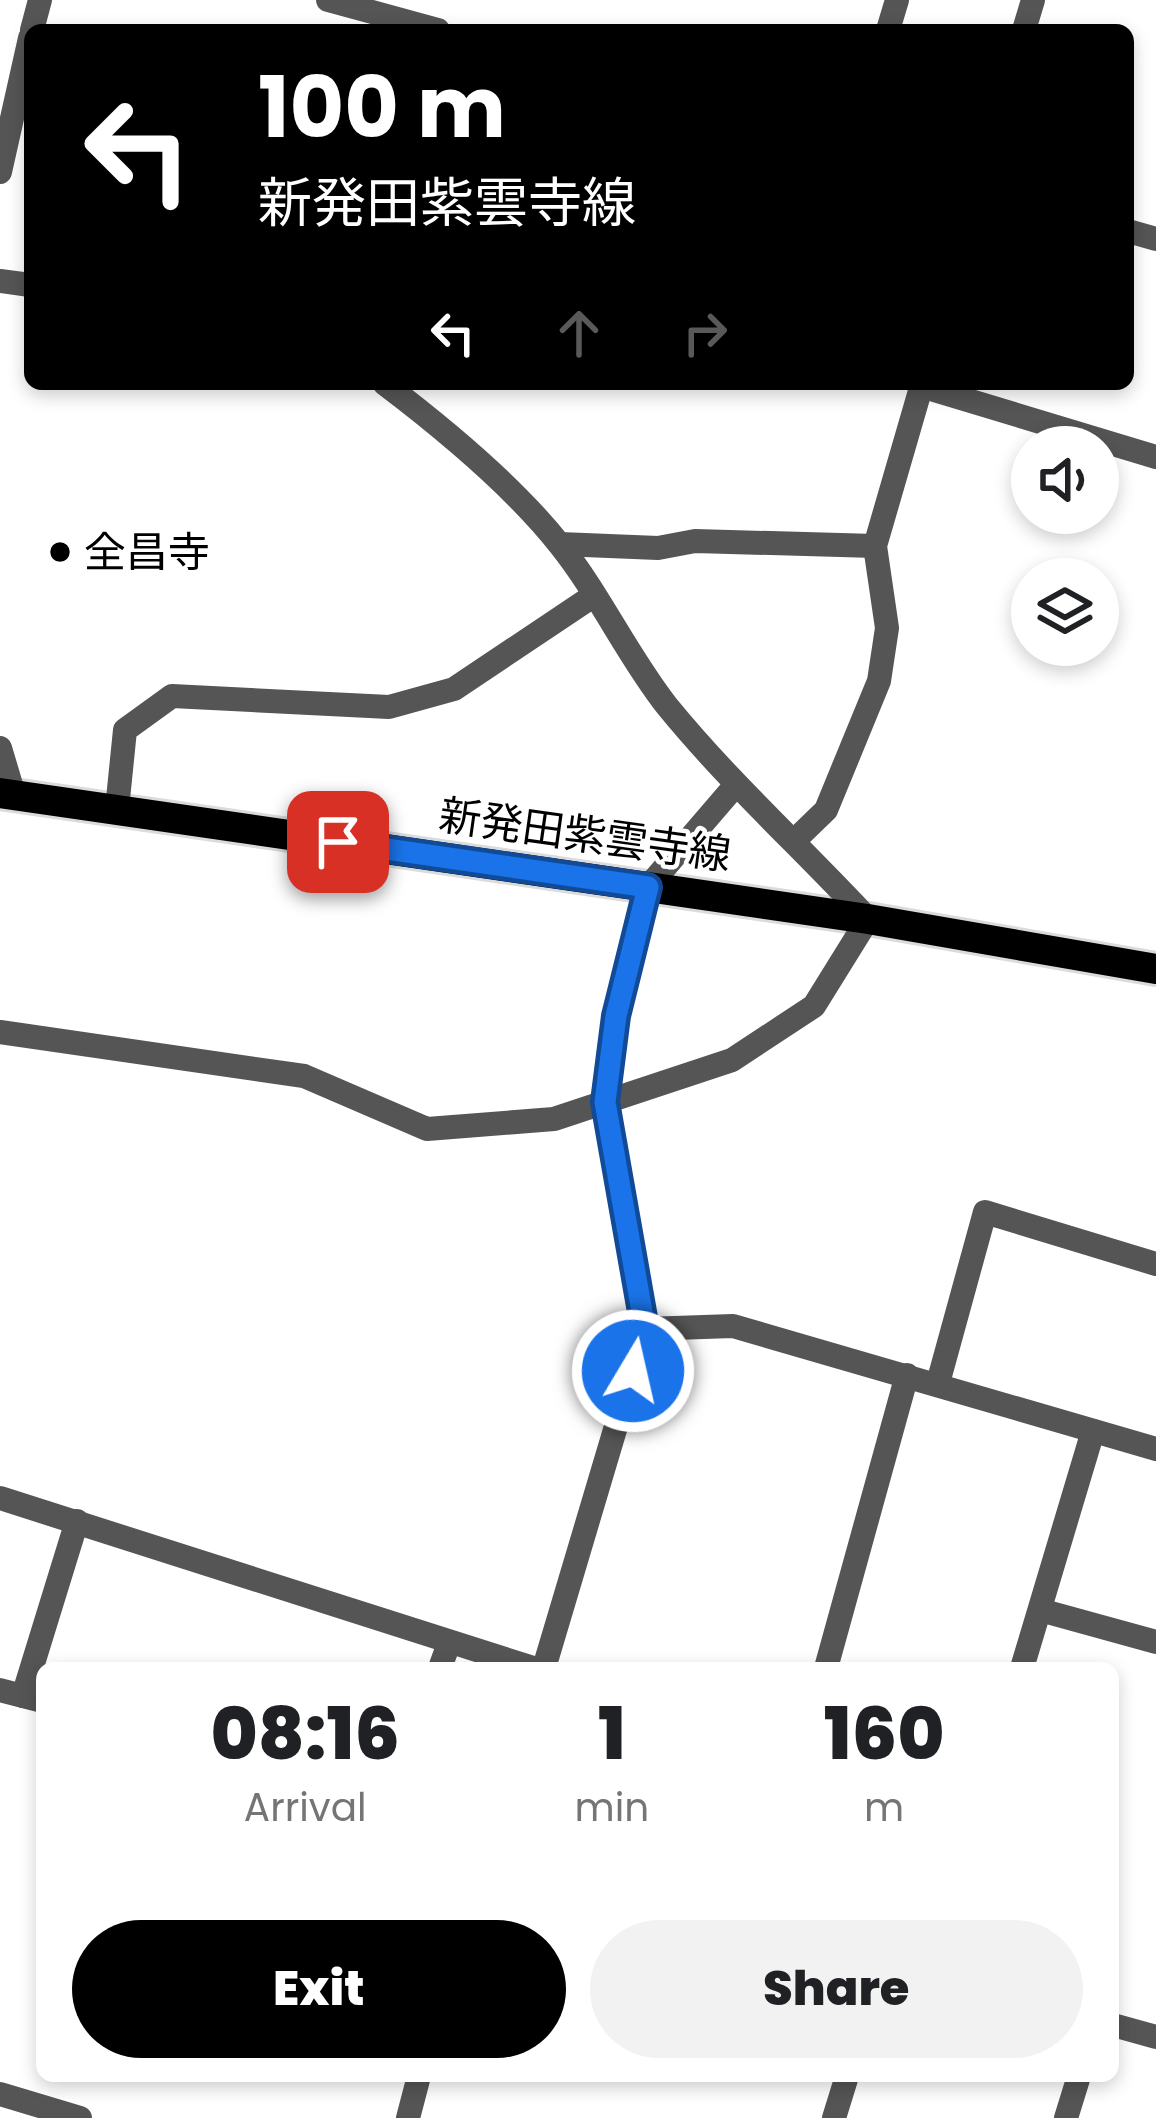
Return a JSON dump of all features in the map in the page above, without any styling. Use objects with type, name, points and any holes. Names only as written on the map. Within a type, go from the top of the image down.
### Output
[{"type":"main road","name":"新発田紫雲寺線","points":[[7,794],[868,919],[1156,969]]},
{"type":"street","points":[[328,0],[396,9],[426,24]]},
{"type":"street","points":[[0,172],[24,65]]},
{"type":"street","points":[[0,1033],[304,1076],[427,1129],[554,1119],[732,1060],[814,1006],[868,919],[794,840],[734,787],[663,700],[560,544],[432,419],[393,390]]},
{"type":"street","points":[[794,840],[826,810],[879,681],[887,628],[875,546],[921,390]]},
{"type":"street","points":[[938,390],[1156,457]]},
{"type":"street","points":[[560,544],[658,548],[695,541],[875,546]]},
{"type":"street","points":[[117,809],[124,730],[172,696],[389,706],[431,698],[454,689],[593,596]]},
{"type":"street","points":[[0,748],[7,794]]},
{"type":"street","points":[[546,1662],[645,1329],[605,1102],[616,1016],[648,887],[734,787]]},
{"type":"street","points":[[938,1383],[985,1212],[1156,1264]]},
{"type":"street","points":[[645,1329],[733,1326],[1156,1449]]},
{"type":"street","points":[[828,1662],[908,1376]]},
{"type":"street","points":[[1024,1662],[1094,1431]]},
{"type":"street","points":[[0,1498],[513,1662]]},
{"type":"street","points":[[22,1696],[77,1521]]},
{"type":"street","points":[[1040,1610],[1156,1642]]},
{"type":"street","points":[[442,1662],[449,1643]]},
{"type":"street","points":[[1119,2027],[1156,2037]]},
{"type":"street","points":[[408,2118],[417,2082]]},
{"type":"street","points":[[834,2118],[845,2082]]},
{"type":"street","points":[[1066,2118],[1076,2082]]},
{"type":"street","points":[[0,2094],[80,2118]]},
{"type":"place","name":"全昌寺","points":[[60,552]]},
{"type":"route","points":[[338,842],[648,887],[616,1016],[605,1102],[645,1329],[633,1371]]}]
